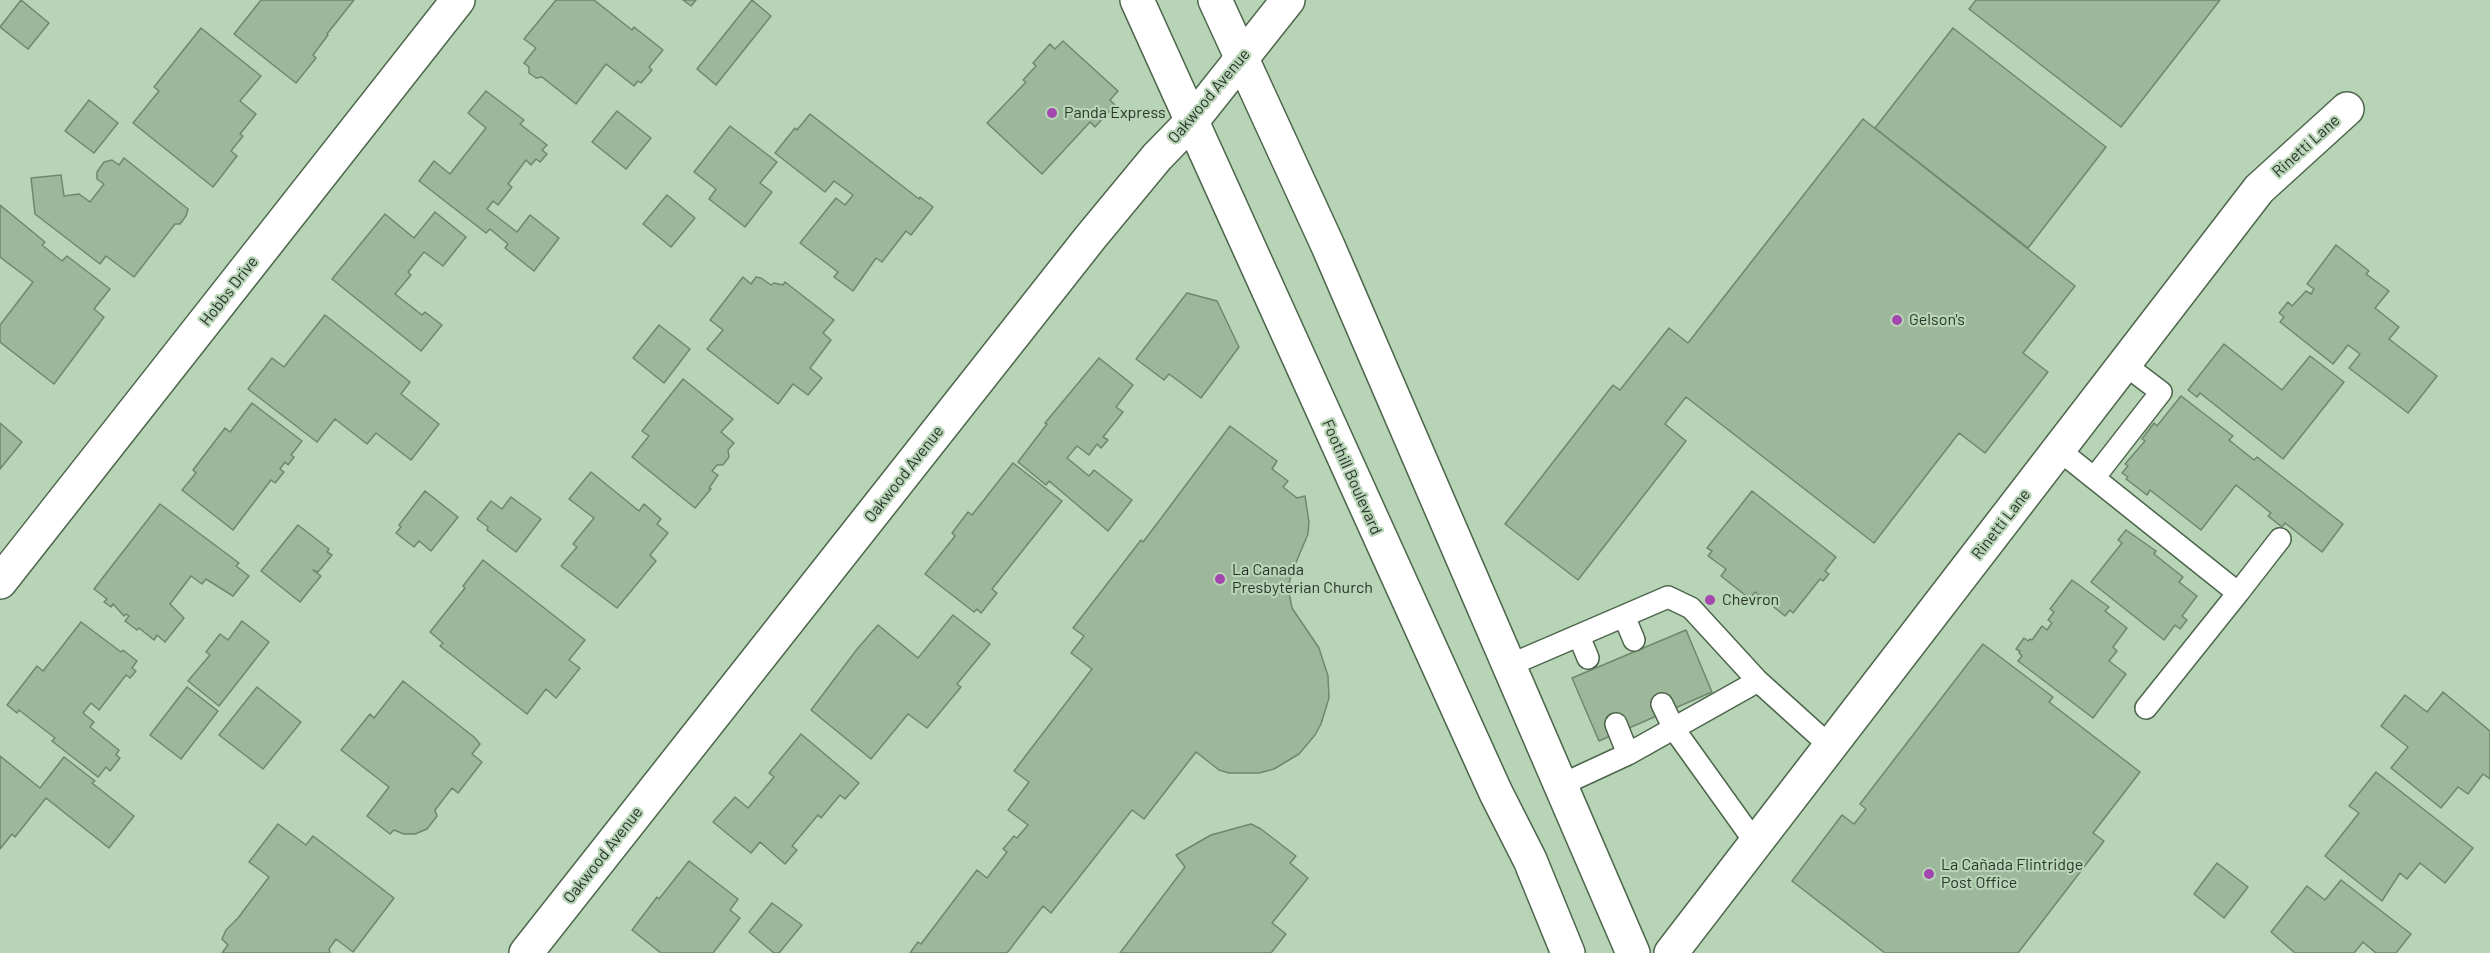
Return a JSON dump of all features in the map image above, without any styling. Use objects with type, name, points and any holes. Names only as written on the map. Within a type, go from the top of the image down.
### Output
[{"type":"street","name":"Hobbs Drive","points":[[0,582],[458,0]]},
{"type":"street","name":"Foothill Boulevard","points":[[1137,0],[1486,772],[1530,860],[1568,953]]},
{"type":"street","points":[[1215,0],[1328,246],[1633,953]]},
{"type":"street","name":"Oakwood Avenue","points":[[526,953],[1083,247],[1157,157],[1192,121],[1288,0]]},
{"type":"street","name":"Rinetti Lane","points":[[1671,953],[2259,189],[2348,109]]},
{"type":"lane","points":[[2094,478],[2161,392],[2124,364]]},
{"type":"lane","points":[[2059,450],[2238,593]]},
{"type":"lane","points":[[2146,708],[2280,539]]},
{"type":"lane","points":[[1510,665],[1668,597],[1691,608],[1758,681],[1830,746]]},
{"type":"lane","points":[[1624,616],[1634,640]]},
{"type":"lane","points":[[1579,636],[1588,658]]},
{"type":"lane","points":[[1561,785],[1628,754],[1758,681]]},
{"type":"lane","points":[[1662,704],[1674,729],[1755,842]]},
{"type":"lane","points":[[1616,724],[1628,754]]},
{"type":"building","points":[[21,0],[49,23],[28,49],[0,27]]},
{"type":"building","points":[[261,0],[354,0],[327,34],[313,55],[316,58],[296,83],[234,34]]},
{"type":"building","points":[[556,0],[594,0],[632,30],[634,27],[663,50],[649,67],[652,70],[641,83],[638,81],[634,86],[606,64],[576,104],[542,77],[536,78],[529,73],[529,67],[524,63],[536,48],[524,39]]},
{"type":"building","points":[[683,0],[696,0],[691,6]]},
{"type":"building","points":[[752,0],[771,16],[716,85],[697,69]]},
{"type":"building","points":[[1976,0],[2220,0],[2121,127],[1969,9]]},
{"type":"building","points":[[201,28],[261,76],[240,101],[256,114],[240,134],[243,136],[231,151],[237,156],[213,187],[133,123],[159,91],[154,87]]},
{"type":"building","points":[[1953,28],[2106,147],[2028,248],[1875,128]]},
{"type":"building","name":"Panda Express","points":[[1063,41],[1118,91],[1110,100],[1115,105],[1095,127],[1090,122],[1042,174],[987,123],[1026,82],[1023,80],[1036,66],[1033,63],[1050,44],[1055,49]]},
{"type":"building","points":[[486,91],[524,120],[520,124],[547,145],[542,150],[547,154],[540,162],[536,159],[531,165],[526,160],[508,184],[512,187],[498,205],[493,201],[487,209],[517,232],[530,215],[559,238],[534,271],[505,248],[508,244],[490,229],[486,233],[419,181],[434,161],[450,174],[486,128],[468,113]]},
{"type":"building","points":[[89,100],[118,123],[94,153],[65,131]]},
{"type":"building","points":[[617,111],[651,138],[626,169],[592,142]]},
{"type":"building","points":[[810,114],[919,199],[920,197],[933,207],[911,235],[906,231],[882,262],[876,258],[853,291],[834,277],[838,272],[800,243],[836,198],[845,205],[853,195],[834,181],[825,192],[775,153],[795,128],[797,130]]},
{"type":"building","points":[[1863,119],[2075,286],[2023,353],[2048,372],[1985,453],[1959,433],[1874,543],[1686,397],[1665,424],[1686,441],[1578,580],[1505,524],[1613,385],[1620,390],[1669,328],[1688,343]]},
{"type":"building","points":[[730,126],[777,162],[760,183],[772,192],[745,227],[709,199],[716,189],[694,172]]},
{"type":"building","points":[[124,158],[188,209],[180,224],[175,224],[134,277],[106,256],[100,264],[35,214],[31,178],[61,175],[64,196],[79,194],[90,202],[104,184],[97,179],[97,172],[104,162],[112,160],[119,165]]},
{"type":"building","points":[[667,195],[695,218],[671,247],[643,224]]},
{"type":"building","points":[[0,205],[45,242],[42,245],[62,261],[67,256],[110,289],[94,309],[104,317],[54,384],[0,342],[0,325],[33,282],[0,257]]},
{"type":"building","points":[[435,212],[466,237],[443,266],[424,252],[408,272],[411,275],[395,294],[422,315],[425,312],[442,325],[421,351],[332,279],[385,214],[414,238]]},
{"type":"building","points":[[2336,245],[2369,271],[2366,274],[2389,291],[2375,308],[2399,327],[2389,339],[2437,376],[2408,413],[2349,368],[2360,354],[2348,345],[2333,364],[2280,322],[2284,317],[2279,313],[2288,302],[2292,306],[2306,291],[2311,294],[2314,289],[2307,284]]},
{"type":"building","points":[[743,277],[751,284],[756,277],[771,285],[774,283],[783,285],[785,282],[834,320],[823,333],[831,340],[810,368],[822,378],[808,395],[793,384],[778,404],[707,349],[723,330],[710,320]]},
{"type":"building","points":[[1187,293],[1217,301],[1239,347],[1201,398],[1169,374],[1164,380],[1136,359]]},
{"type":"building","points":[[325,315],[410,382],[401,394],[439,424],[411,460],[376,433],[367,444],[335,419],[317,442],[248,389],[272,358],[284,367]]},
{"type":"building","points":[[659,325],[690,349],[664,383],[633,358]]},
{"type":"building","points":[[2224,344],[2282,390],[2310,356],[2344,382],[2283,459],[2200,393],[2197,397],[2188,390]]},
{"type":"building","points":[[1099,358],[1133,385],[1116,407],[1123,412],[1103,437],[1108,440],[1101,448],[1097,444],[1089,455],[1077,446],[1067,458],[1089,476],[1094,470],[1132,500],[1108,531],[1049,481],[1046,485],[1018,462],[1047,424],[1045,423]]},
{"type":"building","points":[[683,379],[733,419],[721,432],[734,443],[728,450],[729,457],[723,465],[717,465],[712,471],[718,475],[709,488],[711,489],[695,508],[632,457],[649,436],[642,431]]},
{"type":"building","points":[[2181,396],[2233,436],[2229,440],[2254,460],[2257,457],[2343,524],[2322,552],[2285,523],[2282,527],[2268,516],[2271,513],[2236,485],[2201,530],[2150,490],[2147,495],[2126,479],[2128,477],[2122,473],[2128,466],[2125,464],[2145,441],[2142,439],[2154,423],[2157,426]]},
{"type":"building","points":[[252,403],[302,441],[291,455],[294,457],[288,465],[285,462],[280,469],[284,472],[275,483],[271,480],[233,530],[182,490],[196,473],[193,470],[225,428],[230,432]]},
{"type":"building","points":[[0,423],[22,442],[0,469]]},
{"type":"building","points":[[1230,426],[1277,461],[1272,469],[1288,481],[1283,487],[1297,498],[1305,496],[1309,522],[1308,534],[1288,587],[1292,608],[1319,648],[1328,676],[1329,698],[1315,735],[1299,754],[1274,769],[1259,773],[1229,773],[1219,770],[1196,752],[1144,819],[1132,810],[1051,913],[1043,906],[1007,953],[910,953],[918,942],[921,944],[977,870],[987,878],[1007,852],[1003,849],[1028,825],[1008,810],[1029,782],[1014,771],[1092,669],[1071,653],[1084,636],[1073,628],[1141,540],[1143,542]]},
{"type":"building","points":[[1013,463],[1062,501],[992,589],[997,593],[981,613],[977,609],[974,612],[925,574],[955,536],[952,533],[968,512],[972,515]]},
{"type":"building","points":[[591,472],[639,511],[644,504],[661,519],[657,524],[668,533],[650,555],[656,561],[617,608],[561,566],[577,547],[573,544],[594,518],[569,499]]},
{"type":"building","points":[[425,491],[458,517],[431,551],[419,541],[414,547],[396,533],[401,527],[399,525]]},
{"type":"building","points":[[1752,491],[1836,557],[1825,571],[1829,574],[1823,581],[1820,579],[1793,613],[1790,610],[1785,616],[1755,592],[1750,599],[1721,576],[1726,569],[1708,556],[1712,551],[1707,548]]},
{"type":"building","points":[[511,497],[541,519],[516,552],[487,530],[488,527],[477,519],[491,501],[502,509]]},
{"type":"building","points":[[160,504],[239,563],[236,566],[249,576],[233,596],[206,579],[202,584],[191,576],[170,604],[184,618],[165,642],[157,635],[154,640],[139,628],[137,630],[125,621],[129,616],[126,614],[124,616],[113,604],[111,607],[104,602],[107,599],[94,589]]},
{"type":"building","points":[[298,525],[329,549],[327,552],[332,555],[318,572],[313,570],[321,576],[300,602],[261,571]]},
{"type":"building","points":[[2126,530],[2156,551],[2154,554],[2183,577],[2179,582],[2197,596],[2182,616],[2187,620],[2180,629],[2175,625],[2164,640],[2091,582],[2122,543],[2118,540]]},
{"type":"building","points":[[483,560],[585,640],[569,660],[580,668],[556,698],[546,689],[527,714],[440,646],[443,643],[430,632],[465,588],[463,586]]},
{"type":"building","points":[[2072,580],[2109,607],[2105,611],[2127,628],[2113,647],[2117,651],[2109,661],[2126,674],[2093,718],[2018,661],[2022,656],[2016,649],[2024,638],[2028,641],[2032,640],[2042,626],[2047,630],[2052,623],[2048,620],[2054,612],[2050,609]]},
{"type":"building","points":[[953,615],[990,644],[957,684],[961,687],[927,728],[908,714],[871,759],[811,710],[878,625],[918,658]]},
{"type":"building","points":[[242,621],[269,642],[219,706],[188,681],[210,655],[206,652],[220,634],[228,640]]},
{"type":"building","points":[[81,622],[137,661],[132,668],[136,671],[130,678],[126,675],[99,710],[91,703],[83,713],[94,722],[90,727],[119,750],[116,755],[120,758],[110,771],[106,767],[98,777],[52,741],[55,738],[19,710],[17,713],[7,705],[37,666],[43,671]]},
{"type":"building","points":[[1686,630],[1712,692],[1599,741],[1572,678]]},
{"type":"building","points":[[1983,644],[2053,697],[2049,702],[2140,772],[2093,833],[2104,841],[2018,953],[1885,953],[1792,881],[1842,815],[1854,824],[1866,809],[1860,804]]},
{"type":"building","points":[[403,681],[474,737],[480,744],[472,754],[482,762],[458,793],[452,788],[435,810],[437,816],[427,829],[415,834],[404,834],[394,830],[390,834],[367,816],[389,787],[341,750],[370,714],[374,718]]},
{"type":"building","points":[[187,687],[218,711],[181,759],[150,735]]},
{"type":"building","points":[[257,687],[301,722],[263,769],[219,735]]},
{"type":"building","points":[[2443,692],[2490,731],[2490,779],[2483,774],[2468,794],[2458,787],[2441,808],[2391,768],[2408,747],[2381,726],[2405,695],[2427,712]]},
{"type":"building","points":[[801,734],[859,783],[845,799],[840,795],[821,818],[818,815],[792,846],[797,850],[785,864],[760,842],[751,853],[713,822],[735,797],[748,808],[774,777],[769,773]]},
{"type":"building","points":[[0,756],[40,788],[64,757],[95,781],[92,783],[134,816],[109,848],[46,798],[15,837],[12,834],[0,849]]},
{"type":"building","points":[[2376,772],[2473,848],[2445,883],[2420,863],[2407,879],[2400,873],[2382,901],[2325,856],[2359,813],[2349,806]]},
{"type":"building","points":[[278,824],[306,845],[313,836],[394,898],[353,952],[336,939],[329,949],[330,953],[222,953],[228,945],[222,939],[226,930],[269,877],[249,862]]},
{"type":"building","points":[[1251,824],[1296,856],[1290,863],[1308,878],[1272,923],[1286,934],[1271,953],[1120,953],[1185,867],[1176,855],[1211,835]]},
{"type":"building","points":[[689,861],[738,899],[730,910],[740,918],[713,953],[661,953],[632,930]]},
{"type":"building","points":[[2217,863],[2248,887],[2224,918],[2194,894]]},
{"type":"building","points":[[2341,880],[2411,934],[2396,953],[2376,953],[2363,942],[2354,953],[2295,953],[2271,932],[2307,886],[2325,900]]},
{"type":"building","points":[[772,903],[802,925],[779,953],[774,953],[749,932]]},
{"type":"place","name":"Panda Express","points":[[1052,113]]},
{"type":"place","name":"Gelson's","points":[[1897,320]]},
{"type":"place","name":"La Canada Presbyterian Church","points":[[1220,579]]},
{"type":"place","name":"Chevron","points":[[1710,600]]},
{"type":"place","name":"La Cañada Flintridge Post Office","points":[[1929,874]]}]
